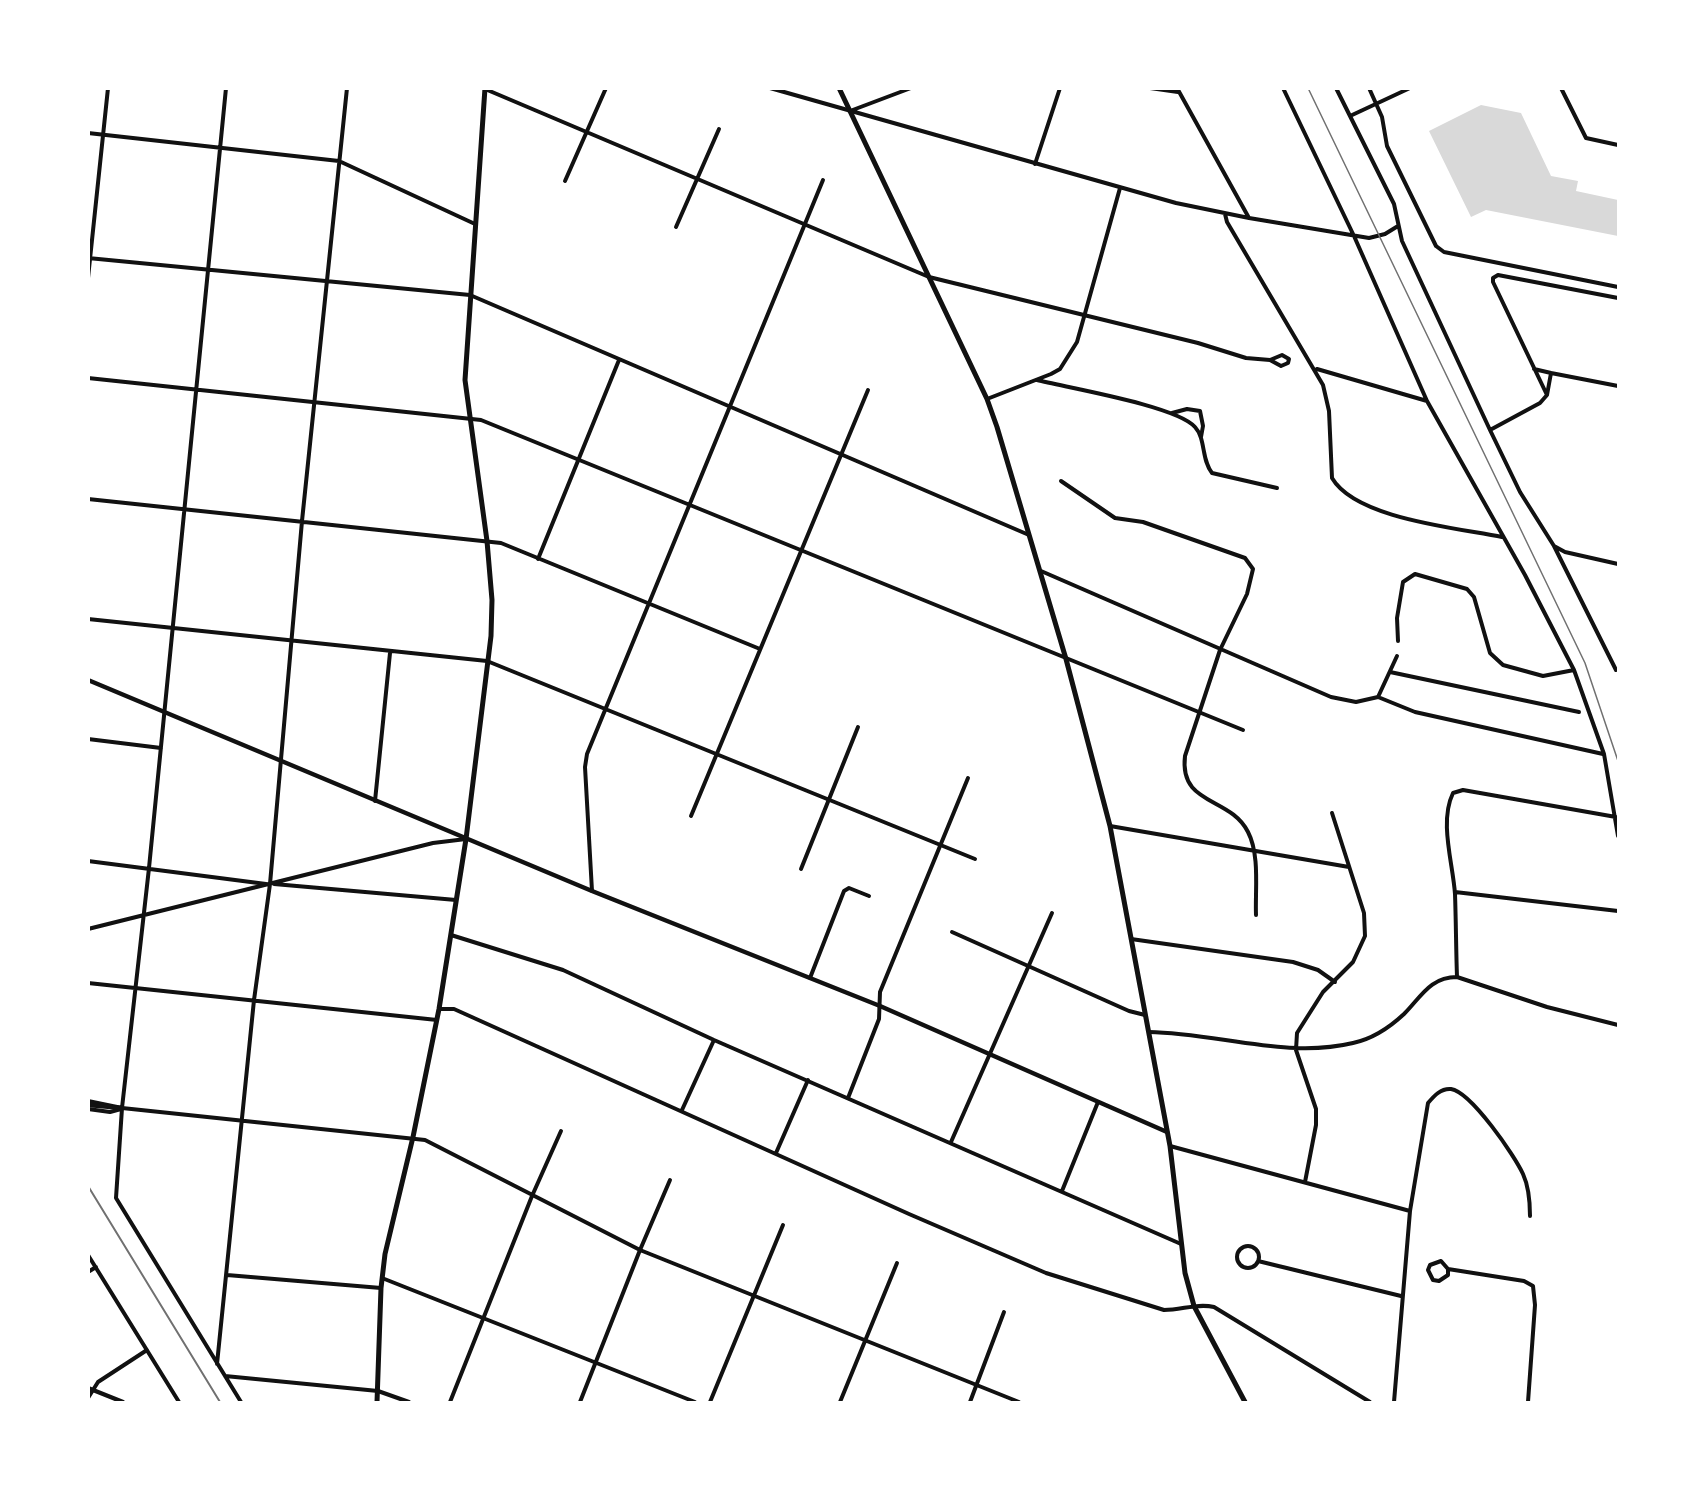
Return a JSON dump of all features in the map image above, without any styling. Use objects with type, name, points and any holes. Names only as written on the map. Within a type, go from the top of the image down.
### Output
[{"type":"main road","points":[[839,88],[987,399],[1030,535],[1066,659],[1110,826],[1170,1146],[1185,1272],[1194,1306],[1245,1402]]},
{"type":"main road","points":[[377,1402],[382,1278],[392,1221],[413,1137],[439,1009],[466,839],[492,609],[487,541],[465,380],[485,89]]},
{"type":"street","points":[[88,278],[108,88]]},
{"type":"street","points":[[226,88],[165,712],[122,1108],[117,1198],[241,1402]]},
{"type":"street","points":[[217,1365],[254,1000],[270,884],[290,641],[347,88]]},
{"type":"street","points":[[565,181],[606,88]]},
{"type":"street","points":[[770,88],[1120,188],[1225,214],[1369,238],[1380,236],[1398,226]]},
{"type":"street","points":[[849,111],[911,88]]},
{"type":"street","points":[[1035,164],[1060,88]]},
{"type":"street","points":[[1150,88],[1178,90],[1249,218]]},
{"type":"street","points":[[1283,88],[1354,236],[1427,401],[1531,585],[1574,670],[1604,754],[1618,836]]},
{"type":"street","points":[[1336,88],[1394,204],[1398,226],[1422,285],[1490,430],[1520,492],[1554,546],[1616,670]]},
{"type":"street","points":[[1369,88],[1382,117],[1387,147],[1431,238],[1444,252],[1618,287]]},
{"type":"street","points":[[1350,116],[1410,88]]},
{"type":"street","points":[[1561,88],[1587,138],[1618,145]]},
{"type":"street","points":[[485,89],[929,277],[1198,343],[1246,358],[1270,360]]},
{"type":"street","points":[[676,227],[719,129]]},
{"type":"street","points":[[88,134],[339,161],[475,224]]},
{"type":"street","points":[[592,891],[585,767],[587,754],[823,180]]},
{"type":"street","points":[[987,399],[1060,369],[1069,357],[1077,342],[1120,188]]},
{"type":"street","points":[[1225,214],[1227,222],[1316,369],[1329,411],[1332,478],[1336,484],[1357,501],[1376,508],[1422,521],[1502,537]]},
{"type":"street","points":[[89,258],[470,295],[1030,535]]},
{"type":"street","points":[[1546,395],[1493,278],[1498,275],[1618,298]]},
{"type":"street","points":[[538,559],[619,360]]},
{"type":"street","points":[[1316,369],[1427,401]]},
{"type":"street","points":[[1534,369],[1618,386]]},
{"type":"street","points":[[1490,430],[1540,403],[1546,395],[1551,373]]},
{"type":"street","points":[[88,378],[470,417],[579,459],[1243,730]]},
{"type":"street","points":[[1037,380],[1172,413],[1195,427],[1201,437]]},
{"type":"street","points":[[691,816],[868,390]]},
{"type":"street","points":[[1172,413],[1187,409],[1200,411],[1203,416],[1201,437],[1206,465],[1212,473],[1277,488]]},
{"type":"street","points":[[1061,481],[1114,518],[1164,528],[1249,561],[1253,569],[1247,594],[1220,650],[1198,713],[1185,756],[1184,770],[1186,782],[1196,792],[1239,819],[1249,834],[1253,849],[1256,915]]},
{"type":"street","points":[[88,499],[501,543],[760,649]]},
{"type":"street","points":[[1554,546],[1565,552],[1618,564]]},
{"type":"street","points":[[1041,571],[1331,697],[1356,702],[1378,697],[1415,711],[1604,754]]},
{"type":"street","points":[[1398,640],[1397,618],[1403,582],[1415,574],[1467,589],[1474,597],[1490,653],[1503,665],[1543,676],[1574,670]]},
{"type":"street","points":[[88,619],[390,653],[487,661],[718,752],[975,859]]},
{"type":"street","points":[[375,801],[390,653]]},
{"type":"street","points":[[1378,697],[1397,656]]},
{"type":"street","points":[[1390,672],[1578,712]]},
{"type":"street","points":[[88,680],[592,891],[880,1006],[1167,1132]]},
{"type":"street","points":[[801,869],[858,727]]},
{"type":"street","points":[[88,740],[161,748]]},
{"type":"street","points":[[848,1098],[879,1018],[880,993],[968,778]]},
{"type":"street","points":[[1457,977],[1455,892],[1448,819],[1449,802],[1453,793],[1463,790],[1616,817]]},
{"type":"street","points":[[1305,1182],[1316,1125],[1316,1109],[1296,1050],[1297,1033],[1304,1018],[1323,992],[1353,962],[1365,936],[1364,914],[1332,813]]},
{"type":"street","points":[[1110,826],[1349,867]]},
{"type":"street","points":[[88,929],[433,843],[466,839]]},
{"type":"street","points":[[88,861],[270,884],[456,900]]},
{"type":"street","points":[[810,978],[844,891],[849,888],[869,896]]},
{"type":"street","points":[[1455,892],[1618,911]]},
{"type":"street","points":[[951,1142],[1052,913]]},
{"type":"street","points":[[952,932],[1129,1011],[1145,1015]]},
{"type":"street","points":[[451,935],[563,970],[714,1040],[1181,1244]]},
{"type":"street","points":[[1131,939],[1293,962],[1318,970],[1335,982]]},
{"type":"street","points":[[1149,1032],[1181,1033],[1296,1050],[1337,1047],[1370,1038],[1402,1015],[1432,983],[1447,977],[1457,977],[1547,1007],[1618,1025]]},
{"type":"street","points":[[88,983],[135,986],[437,1020]]},
{"type":"street","points":[[439,1009],[454,1009],[1046,1273],[1164,1310],[1202,1304],[1214,1307],[1370,1402]]},
{"type":"street","points":[[682,1110],[714,1040]]},
{"type":"street","points":[[776,1153],[808,1080]]},
{"type":"street","points":[[1394,1402],[1401,1296],[1410,1211],[1428,1103],[1436,1094],[1443,1090],[1458,1092],[1490,1125],[1524,1176],[1530,1216]]},
{"type":"street","points":[[1062,1191],[1098,1102]]},
{"type":"street","points":[[88,1105],[243,1119],[425,1140],[640,1250],[1019,1402]]},
{"type":"street","points":[[450,1402],[532,1196],[561,1131]]},
{"type":"street","points":[[1170,1146],[1410,1211]]},
{"type":"street","points":[[580,1402],[670,1180]]},
{"type":"street","points":[[710,1402],[783,1225]]},
{"type":"street","points":[[1244,1246],[1251,1246],[1257,1250],[1258,1261],[1250,1267],[1243,1266],[1238,1261],[1237,1254],[1244,1246]]},
{"type":"street","points":[[88,1254],[178,1402]]},
{"type":"street","points":[[1258,1261],[1401,1296]]},
{"type":"street","points":[[1435,1261],[1446,1264],[1448,1269],[1444,1279],[1438,1281],[1429,1275],[1430,1264],[1435,1261]]},
{"type":"street","points":[[840,1402],[897,1263]]},
{"type":"street","points":[[88,1272],[96,1267]]},
{"type":"street","points":[[1448,1269],[1524,1281],[1533,1286],[1535,1305],[1528,1402]]},
{"type":"street","points":[[227,1275],[381,1288]]},
{"type":"street","points":[[382,1278],[694,1402]]},
{"type":"street","points":[[970,1402],[1004,1312]]},
{"type":"street","points":[[88,1398],[90,1389],[98,1382],[147,1350]]},
{"type":"street","points":[[224,1376],[378,1391],[409,1402]]},
{"type":"street","points":[[90,1389],[123,1402]]},
{"type":"shaded area","points":[[1481,105],[1521,113],[1551,176],[1578,181],[1576,191],[1618,200],[1618,236],[1486,210],[1471,217],[1429,131]]},
{"type":"tram line","points":[[1308,88],[1585,663],[1618,761]]},
{"type":"railway","points":[[88,1186],[220,1402]]}]
